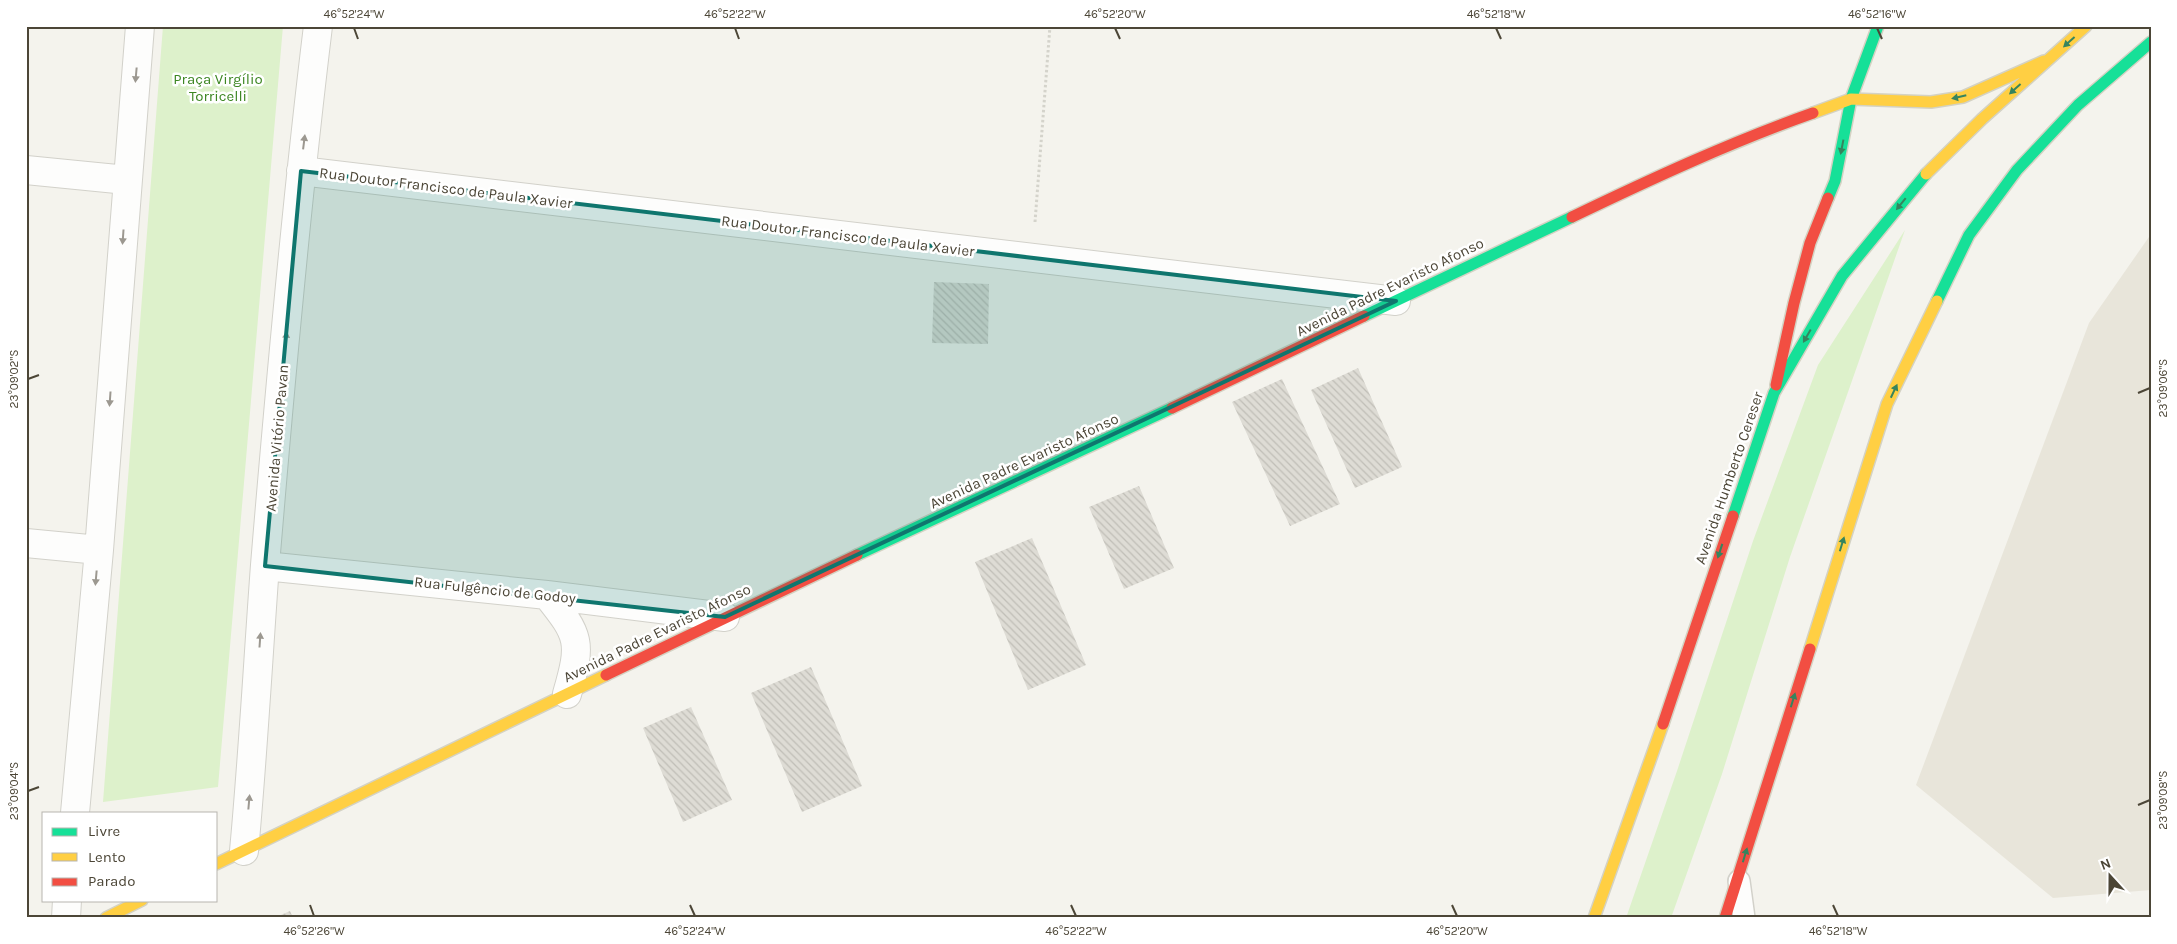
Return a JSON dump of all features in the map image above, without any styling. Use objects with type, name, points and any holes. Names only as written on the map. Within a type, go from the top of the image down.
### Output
[{"type":"street","points":[[75,812],[99,550],[140,26]]},
{"type":"street","name":"Avenida Vitório Pavan","points":[[244,851],[253,759],[265,566],[301,171],[318,26]]},
{"type":"street","points":[[1774,394],[1794,303],[1810,243],[1835,181],[1851,99],[1878,26]]},
{"type":"street","name":"Avenida Humberto Cereser","points":[[1594,918],[1645,776],[1774,394],[1842,276],[1925,174],[1982,119],[2086,26]]},
{"type":"street","points":[[1725,918],[1887,404],[1968,235],[2017,170],[2078,105],[2151,42]]},
{"type":"street","points":[[1851,99],[1931,102],[1964,97],[2052,57]]},
{"type":"street","name":"Avenida Padre Evaristo Afonso","points":[[218,863],[725,617],[1628,190],[1779,125],[1851,99]]},
{"type":"street","points":[[26,170],[127,180]]},
{"type":"street","name":"Rua Doutor Francisco de Paula Xavier","points":[[301,171],[1396,301]]},
{"type":"street","points":[[26,544],[99,550]]},
{"type":"street","name":"Rua Fulgêncio de Godoy","points":[[265,566],[547,594],[725,617]]},
{"type":"street","points":[[547,594],[569,622],[576,643],[576,662],[567,694]]},
{"type":"street","points":[[66,918],[67,902]]},
{"type":"street","points":[[106,918],[138,902]]},
{"type":"lane","points":[[1739,876],[1744,918]]},
{"type":"path","points":[[1032,258],[1050,26]]},
{"type":"highlighted area","points":[[301,171],[1396,301],[1068,457],[725,617],[265,566]]},
{"type":"shaded area","points":[[2151,234],[2151,890],[2053,898],[1916,785],[2089,323]]},
{"type":"green space","name":"Praça Virgílio Torricelli","points":[[163,26],[283,26],[218,787],[103,802]]},
{"type":"green space","points":[[1905,230],[1790,557],[1722,774],[1671,918],[1626,918],[1753,541],[1818,365]]},
{"type":"building","points":[[934,282],[989,284],[988,344],[932,343]]},
{"type":"building","points":[[1358,368],[1402,467],[1355,488],[1311,390]]},
{"type":"building","points":[[1282,379],[1340,504],[1290,526],[1232,402]]},
{"type":"building","points":[[1139,486],[1174,568],[1124,589],[1089,507]]},
{"type":"building","points":[[1032,538],[1086,665],[1028,690],[975,562]]},
{"type":"building","points":[[811,667],[862,786],[802,812],[751,693]]},
{"type":"building","points":[[691,707],[732,800],[683,822],[643,728]]},
{"type":"building","points":[[290,911],[293,918],[274,918]]},
{"type":"traffic: fast","points":[[1828,198],[1835,181],[1851,99],[1878,26]]},
{"type":"traffic: fast","points":[[1937,301],[1969,235],[2017,170],[2078,105],[2151,42]]},
{"type":"traffic: fast","points":[[1733,516],[1774,393],[1842,276],[1926,174]]},
{"type":"traffic: fast","points":[[1364,316],[1572,217]]},
{"type":"traffic: fast","points":[[857,555],[1172,408]]},
{"type":"traffic: slow","points":[[1926,174],[1982,119],[2086,26]]},
{"type":"traffic: slow","points":[[1813,113],[1851,99],[1931,102],[1963,97],[2044,61]]},
{"type":"traffic: slow","points":[[1810,649],[1887,404],[1937,301]]},
{"type":"traffic: slow","points":[[218,863],[606,675]]},
{"type":"traffic: slow","points":[[1594,918],[1663,724]]},
{"type":"traffic: slow","points":[[106,918],[138,902]]},
{"type":"traffic: jam","points":[[1572,217],[1691,162],[1813,113]]},
{"type":"traffic: jam","points":[[1776,385],[1794,303],[1810,243],[1828,198]]},
{"type":"traffic: jam","points":[[1172,408],[1364,316]]},
{"type":"traffic: jam","points":[[1663,724],[1733,516]]},
{"type":"traffic: jam","points":[[606,675],[857,555]]},
{"type":"traffic: jam","points":[[1725,918],[1810,649]]}]
